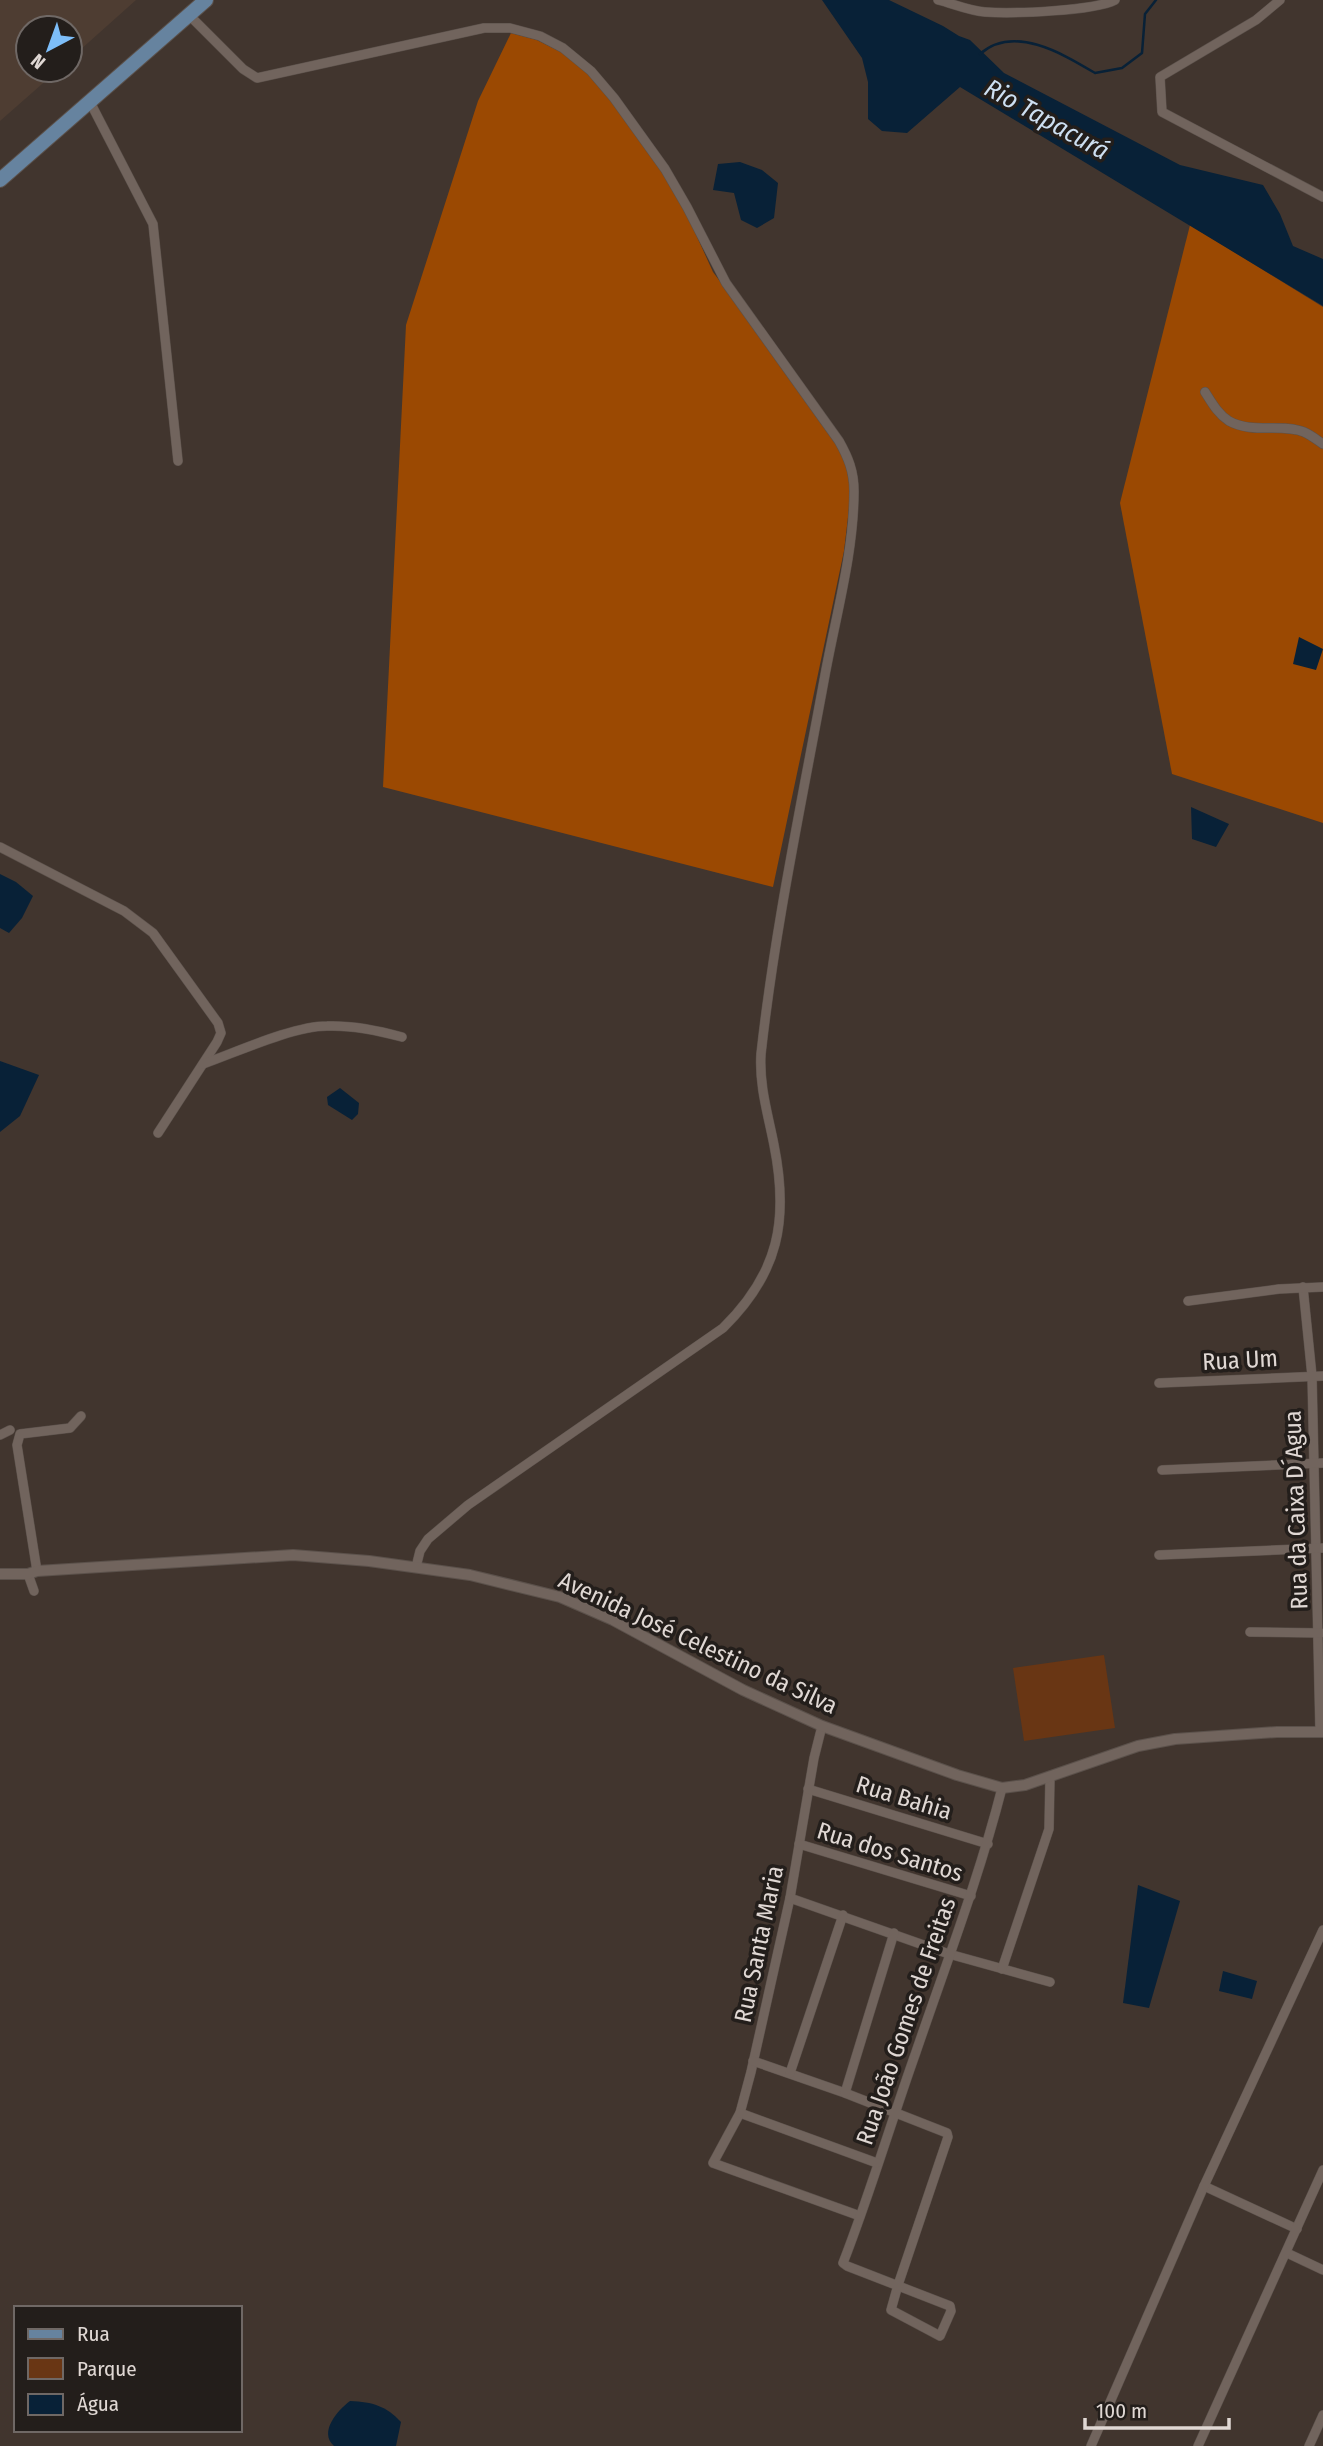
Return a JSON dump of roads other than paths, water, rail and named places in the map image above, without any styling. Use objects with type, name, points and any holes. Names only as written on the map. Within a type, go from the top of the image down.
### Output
[{"type":"main road","points":[[0,180],[206,0]]},
{"type":"street","points":[[938,0],[965,8],[998,12],[1083,8],[1115,0]]},
{"type":"street","points":[[1280,0],[1256,20],[1160,77],[1163,112],[1323,197]]},
{"type":"street","points":[[188,15],[243,69],[257,78],[484,28],[521,30],[563,48],[599,80],[665,169],[721,275],[839,441],[853,471],[854,503],[848,552],[802,795],[761,1054],[764,1108],[774,1143],[782,1198],[780,1227],[759,1286],[744,1308],[723,1328],[468,1505],[428,1539],[420,1551],[416,1567]]},
{"type":"street","points":[[90,102],[153,224],[178,461]]},
{"type":"street","points":[[1205,392],[1217,412],[1231,422],[1267,430],[1296,430],[1323,444]]},
{"type":"street","points":[[0,847],[132,915],[153,933],[220,1028],[220,1037],[158,1133]]},
{"type":"street","points":[[202,1065],[277,1037],[324,1025],[365,1027],[402,1037]]},
{"type":"street","name":"Rua da Caixa D´Agua","points":[[1303,1287],[1312,1376],[1312,1463],[1319,1548],[1322,1732]]},
{"type":"street","points":[[1188,1301],[1323,1287]]},
{"type":"street","name":"Rua Um","points":[[1159,1383],[1323,1376]]},
{"type":"street","points":[[34,1591],[17,1445],[20,1434],[69,1428],[81,1416]]},
{"type":"street","points":[[0,1436],[10,1430]]},
{"type":"street","points":[[1162,1470],[1323,1462]]},
{"type":"street","points":[[1159,1555],[1319,1548]]},
{"type":"street","name":"Avenida José Celestino da Silva","points":[[0,1573],[293,1556],[369,1560],[470,1575],[560,1597],[613,1620],[743,1690],[822,1726],[945,1771],[1002,1788],[1012,1788],[1050,1777],[1117,1752],[1175,1739],[1277,1732],[1322,1732]]},
{"type":"street","points":[[1250,1633],[1321,1633]]},
{"type":"street","name":"Rua Santa Maria","points":[[822,1726],[808,1789],[790,1898],[753,2062],[740,2113],[713,2163],[860,2216]]},
{"type":"street","points":[[1002,1969],[1049,1829],[1050,1777]]},
{"type":"street","name":"Rua João Gomes de Freitas","points":[[898,2285],[845,2265],[877,2163],[971,1896],[1002,1788]]},
{"type":"street","name":"Rua Bahia","points":[[808,1789],[988,1844]]},
{"type":"street","name":"Rua dos Santos","points":[[799,1844],[971,1896]]},
{"type":"street","points":[[790,1898],[950,1954],[1049,1982]]},
{"type":"street","points":[[790,2073],[843,1915]]},
{"type":"street","points":[[1091,2446],[1204,2186],[1323,1930]]},
{"type":"street","points":[[845,2093],[894,1933]]},
{"type":"street","points":[[753,2062],[895,2111],[947,2133],[898,2285],[891,2311],[940,2336],[951,2311],[950,2306],[898,2285]]},
{"type":"street","points":[[740,2113],[877,2163]]},
{"type":"street","points":[[1198,2446],[1323,2170]]},
{"type":"street","points":[[1204,2186],[1297,2229]]},
{"type":"street","points":[[1287,2253],[1323,2270]]},
{"type":"street","points":[[1309,2446],[1323,2416]]},
{"type":"water","name":"Rio Tapacurá","points":[[822,0],[889,0],[970,40],[1004,73],[1180,165],[1263,185],[1280,214],[1293,246],[1323,259],[1323,306],[960,87],[907,133],[882,131],[868,119],[868,82],[862,58]]},
{"type":"water","points":[[740,162],[762,170],[778,183],[774,218],[757,228],[741,220],[734,193],[713,190],[718,164]]},
{"type":"water","points":[[1299,637],[1323,649],[1316,670],[1293,664]]},
{"type":"water","points":[[1191,807],[1229,824],[1216,847],[1192,839]]},
{"type":"water","points":[[0,874],[16,882],[33,896],[22,918],[9,933],[0,928]]},
{"type":"water","points":[[0,1061],[39,1075],[20,1116],[0,1132]]},
{"type":"water","points":[[340,1088],[359,1103],[358,1114],[352,1120],[328,1105],[327,1097]]},
{"type":"water","points":[[1138,1885],[1180,1901],[1149,2008],[1123,2003]]},
{"type":"water","points":[[1223,1971],[1257,1981],[1252,1999],[1219,1991]]},
{"type":"water","points":[[350,2401],[379,2406],[401,2422],[396,2446],[334,2446],[328,2434],[329,2428],[335,2416]]},
{"type":"waterway","points":[[980,54],[993,45],[1023,42],[1054,51],[1095,73],[1122,68],[1142,53],[1145,14],[1156,0]]}]
